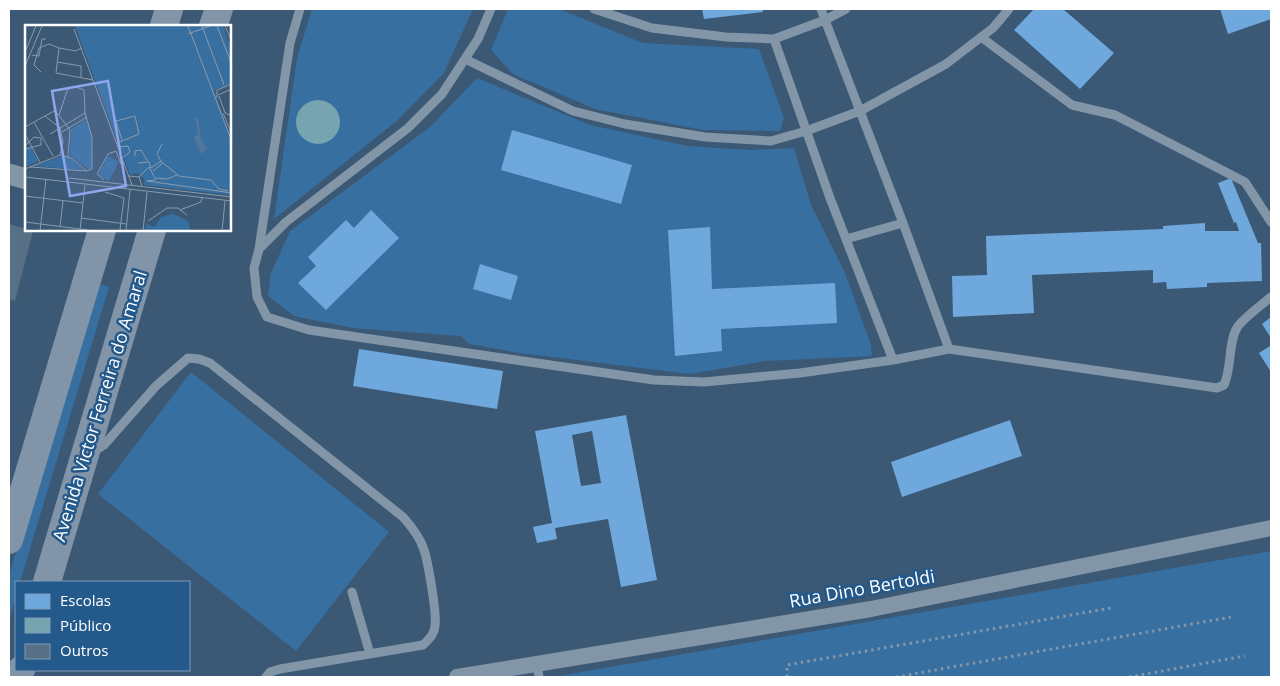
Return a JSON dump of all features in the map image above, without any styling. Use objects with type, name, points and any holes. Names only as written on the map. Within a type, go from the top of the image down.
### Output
[{"type":"highway","points":[[164,25],[170,9]]},
{"type":"highway","points":[[213,25],[218,9]]},
{"type":"highway","points":[[9,540],[102,231]]},
{"type":"highway","name":"Avenida Victor Ferreira do Amaral","points":[[47,581],[152,231]]},
{"type":"street","points":[[9,174],[25,179]]},
{"type":"street","name":"Rua Dino Bertoldi","points":[[467,676],[526,672],[871,609],[1271,528]]},
{"type":"lane","points":[[300,9],[290,43],[259,249],[254,268],[256,296],[267,317],[309,330],[654,380],[704,382],[800,373],[893,360],[948,349],[1217,388],[1224,385],[1228,377],[1233,337],[1237,328],[1271,296]]},
{"type":"lane","points":[[259,249],[286,222],[408,128],[442,94],[478,39],[491,9]]},
{"type":"lane","points":[[594,9],[652,28],[726,37],[774,39],[825,20],[846,9]]},
{"type":"lane","points":[[821,9],[903,222],[948,349]]},
{"type":"lane","points":[[465,59],[573,111],[625,124],[705,137],[771,141],[806,131],[860,110],[946,64],[993,28],[1009,9]]},
{"type":"lane","points":[[981,37],[1072,105],[1115,115],[1245,182],[1271,222]]},
{"type":"lane","points":[[774,39],[846,239],[893,360]]},
{"type":"lane","points":[[846,239],[903,222]]},
{"type":"lane","points":[[84,457],[104,445],[156,386],[188,358],[199,359],[210,363],[404,517],[417,534],[424,550],[435,612],[435,626],[431,638],[423,645],[280,669],[270,672],[266,677]]},
{"type":"lane","points":[[352,592],[370,654]]},
{"type":"path","points":[[787,677],[787,665],[1111,608]]},
{"type":"path","points":[[896,677],[1231,617]]},
{"type":"path","points":[[1129,677],[1245,656]]},
{"type":"shaded area","points":[[312,9],[473,9],[444,73],[398,120],[274,219],[297,58]]},
{"type":"shaded area","points":[[508,9],[559,9],[643,43],[759,49],[784,118],[780,131],[703,130],[595,109],[513,74],[491,50]]},
{"type":"shaded area","points":[[477,78],[590,125],[688,146],[749,150],[794,148],[811,205],[845,273],[871,345],[872,356],[766,361],[690,374],[520,353],[469,344],[461,336],[353,328],[294,316],[268,296],[271,273],[290,231],[430,127]]},
{"type":"shaded area","points":[[99,284],[109,287],[20,581],[15,581],[15,600],[9,621],[9,575]]},
{"type":"shaded area","points":[[191,372],[389,532],[296,651],[98,494]]},
{"type":"shaded area","points":[[1271,551],[1271,677],[553,677]]},
{"type":"building: Escolas","points":[[702,9],[763,9],[763,12],[704,19]]},
{"type":"building: Escolas","points":[[1034,9],[1063,9],[1114,53],[1080,89],[1014,30]]},
{"type":"building: Escolas","points":[[1220,9],[1271,9],[1271,19],[1228,34]]},
{"type":"building: Escolas","points":[[512,130],[632,165],[621,204],[501,170]]},
{"type":"building: Escolas","points":[[1231,178],[1258,243],[1261,243],[1262,281],[1207,283],[1207,287],[1167,289],[1166,282],[1153,283],[1153,270],[1032,275],[1034,313],[953,317],[952,276],[987,275],[986,236],[1163,229],[1163,226],[1205,223],[1205,231],[1239,231],[1218,183]]},
{"type":"building: Escolas","points":[[371,210],[399,238],[326,310],[298,283],[316,266],[308,257],[346,220],[354,228]]},
{"type":"building: Escolas","points":[[710,227],[712,289],[835,283],[837,323],[721,329],[722,351],[675,356],[668,230]]},
{"type":"building: Escolas","points":[[480,264],[518,276],[511,300],[473,289]]},
{"type":"building: Escolas","points":[[1271,317],[1271,338],[1262,324]]},
{"type":"building: Escolas","points":[[1270,346],[1271,348],[1271,372],[1259,353]]},
{"type":"building: Escolas","points":[[359,349],[503,371],[497,409],[353,386]]},
{"type":"building: Escolas","points":[[626,415],[657,580],[621,587],[608,519],[555,528],[557,539],[537,543],[533,527],[552,523],[535,431]],"holes":[[[592,431],[601,483],[581,486],[572,435]]]},
{"type":"building: Escolas","points":[[1010,420],[1022,456],[902,497],[891,462]]},
{"type":"building: Público","points":[[314,100],[322,100],[334,106],[340,122],[334,138],[322,144],[314,144],[302,138],[296,126],[296,118],[302,106]]},
{"type":"building: Outros","points":[[9,224],[25,229],[25,231],[33,231],[15,301],[9,299]]}]
